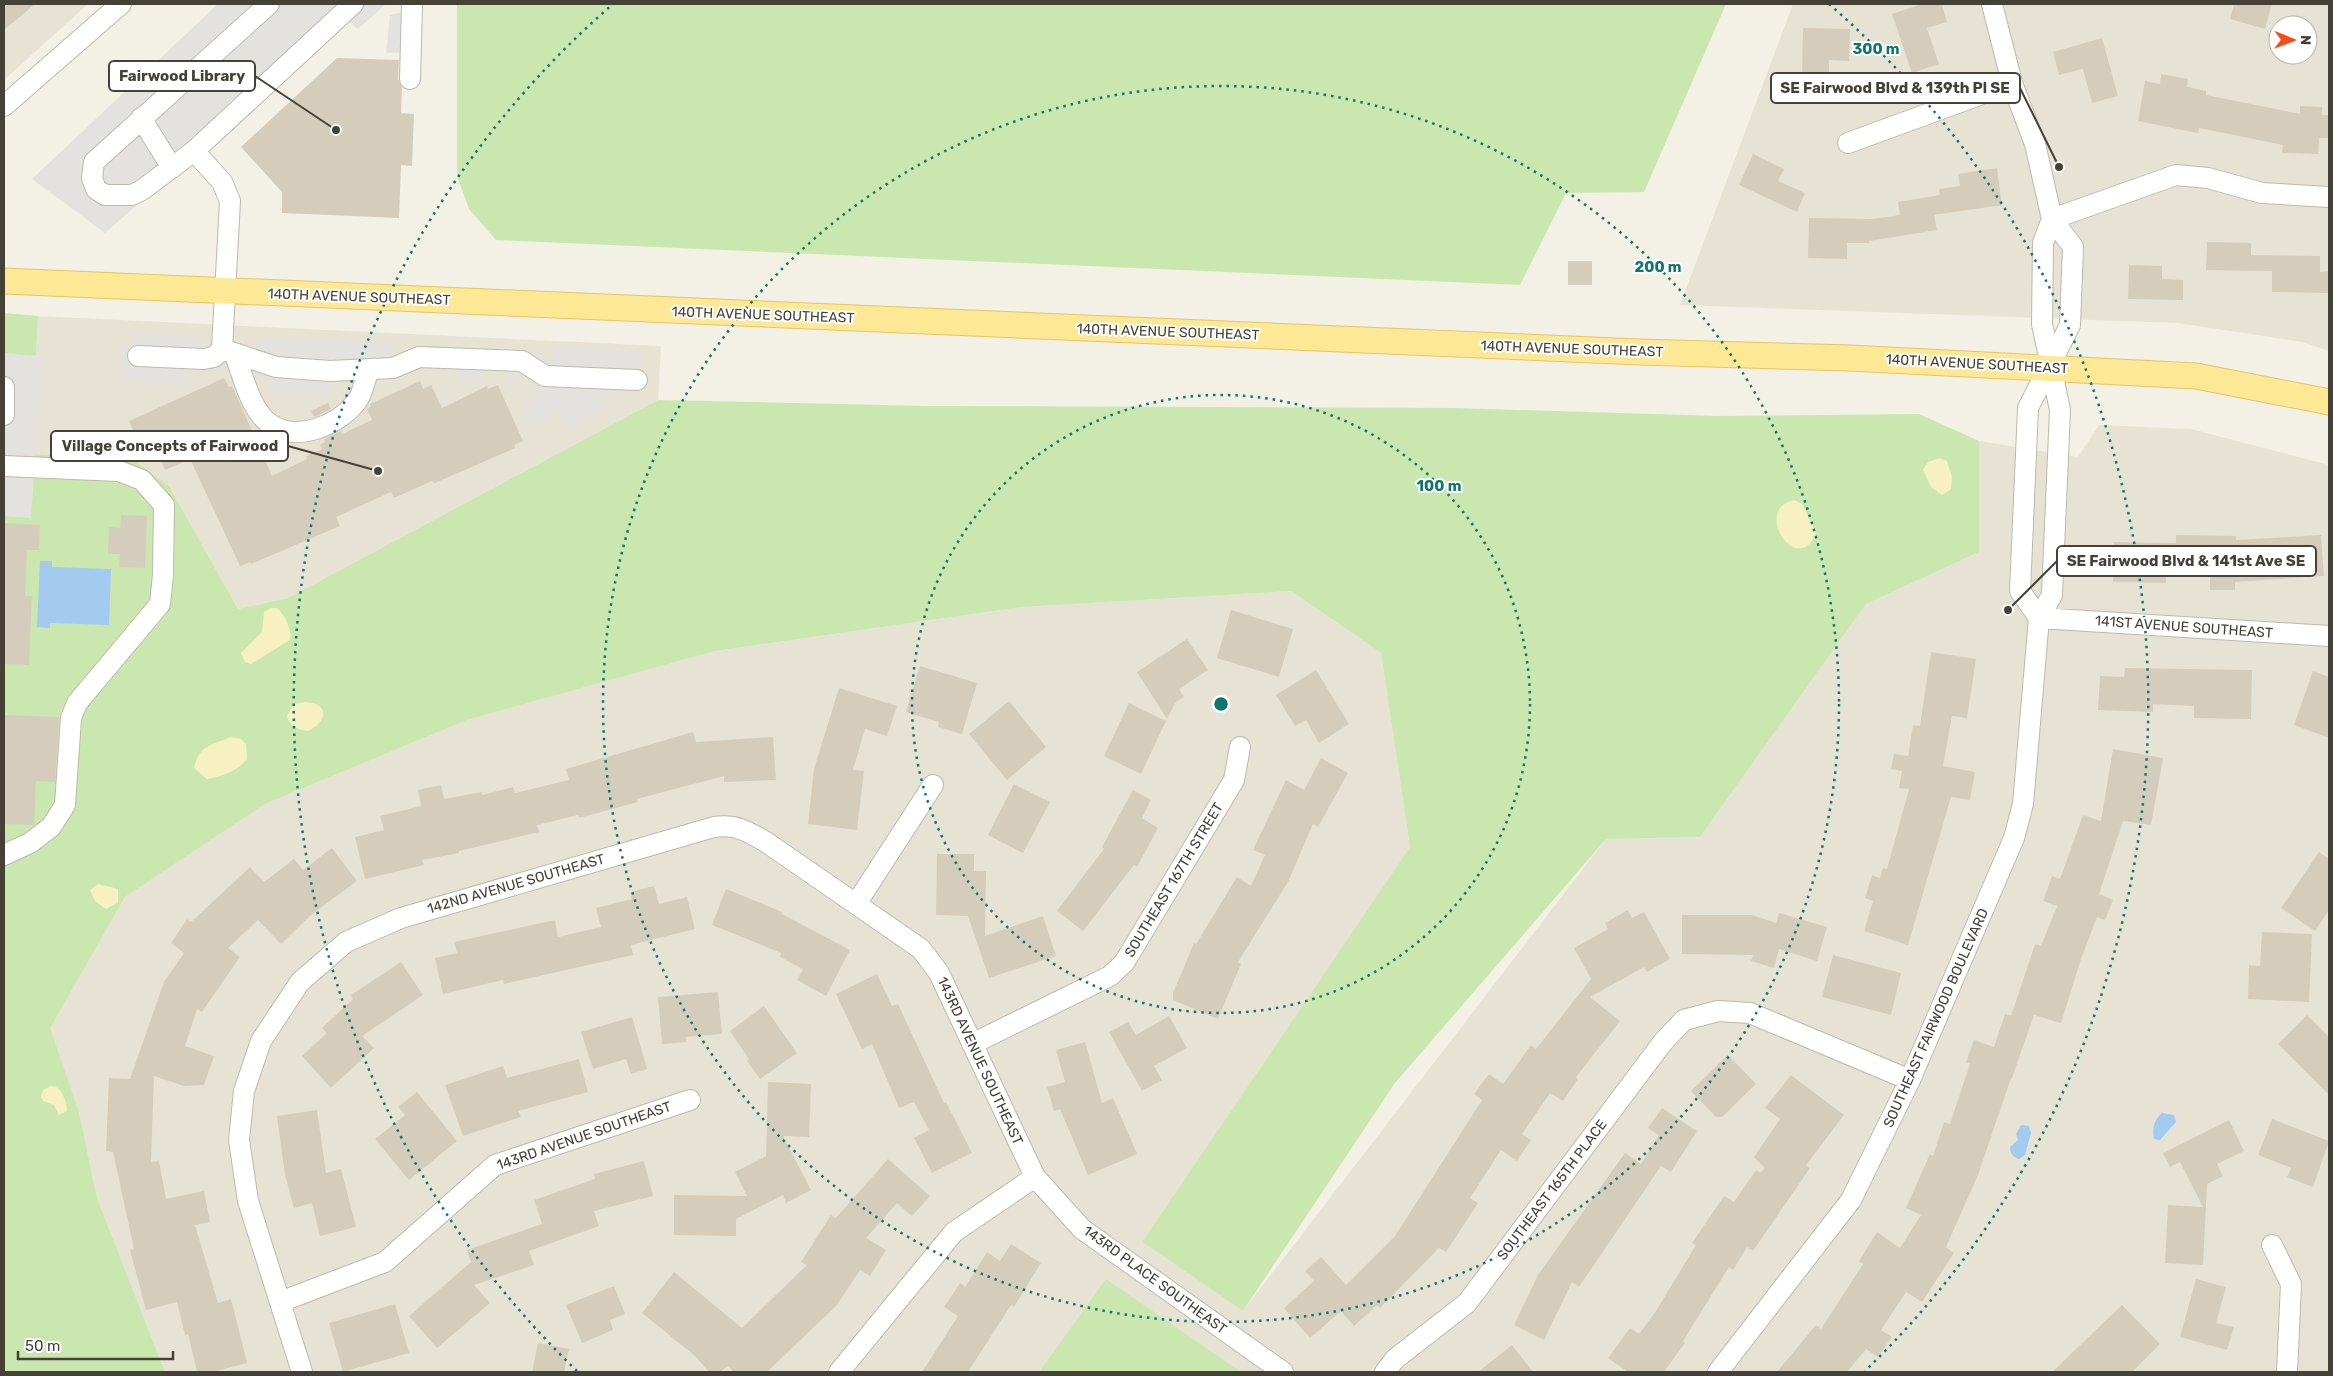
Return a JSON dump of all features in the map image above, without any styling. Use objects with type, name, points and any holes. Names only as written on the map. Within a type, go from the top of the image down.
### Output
[{"type":"main road","name":"140TH AVENUE SOUTHEAST","points":[[4,281],[1639,352],[1850,358],[2050,367],[2196,376],[2329,402]]},
{"type":"street","points":[[4,106],[122,4]]},
{"type":"street","points":[[269,4],[94,162],[92,178],[96,189],[105,195],[132,195],[142,190],[194,151],[353,4]]},
{"type":"street","points":[[410,79],[412,4]]},
{"type":"street","points":[[1992,4],[2012,83],[2035,144],[2052,219],[2073,247],[2070,325],[2028,408],[2020,591],[2039,618]]},
{"type":"street","points":[[1848,143],[2012,83]]},
{"type":"street","points":[[141,118],[172,168]]},
{"type":"street","points":[[194,151],[222,182],[230,201],[225,291],[228,351],[253,403],[269,424],[285,432],[302,434],[344,416],[358,399],[369,369]]},
{"type":"street","points":[[2052,219],[2176,175],[2208,178],[2262,193],[2329,197]]},
{"type":"street","name":"SOUTHEAST FAIRWOOD BOULEVARD","points":[[1718,1372],[1851,1200],[1910,1080],[2014,838],[2022,804],[2039,618],[2052,595],[2060,410],[2042,324],[2043,242],[2052,219]]},
{"type":"street","points":[[138,356],[204,359],[228,351],[276,367],[330,371],[393,368],[419,357],[503,360],[522,361],[545,376],[637,380]]},
{"type":"street","points":[[4,387],[4,415]]},
{"type":"street","points":[[4,466],[119,471],[142,480],[164,505],[163,575],[160,604],[77,703],[71,718],[65,805],[59,815],[51,827],[37,838],[4,855]]},
{"type":"street","name":"141ST AVENUE SOUTHEAST","points":[[2039,618],[2329,636]]},
{"type":"street","name":"SOUTHEAST 167TH STREET","points":[[972,1044],[1110,976],[1124,963],[1234,780],[1240,746]]},
{"type":"street","points":[[856,904],[933,785]]},
{"type":"street","name":"142ND AVENUE SOUTHEAST","points":[[302,1372],[248,1201],[239,1140],[244,1091],[261,1041],[300,982],[346,942],[401,918],[714,827],[729,825],[747,830]]},
{"type":"street","name":"143RD AVENUE SOUTHEAST","points":[[747,830],[921,949],[939,973],[1035,1177]]},
{"type":"street","name":"SOUTHEAST 165TH PLACE","points":[[1385,1372],[1394,1359],[1467,1302],[1663,1042],[1684,1020],[1718,1011],[1750,1013],[1910,1080]]},
{"type":"street","name":"143RD AVENUE SOUTHEAST","points":[[280,1302],[385,1262],[495,1166],[690,1100]]},
{"type":"street","points":[[839,1372],[954,1232],[1035,1177]]},
{"type":"street","name":"143RD PLACE SOUTHEAST","points":[[1035,1177],[1082,1229],[1284,1372]]},
{"type":"street","points":[[2272,1245],[2291,1284],[2288,1372]]},
{"type":"shaded area","points":[[4,4],[88,4],[4,80]]},
{"type":"shaded area","points":[[218,4],[386,4],[358,29],[346,20],[105,233],[32,179]]},
{"type":"shaded area","points":[[404,4],[422,4],[421,52],[386,53],[390,15],[403,12]]},
{"type":"shaded area","points":[[1793,4],[2329,4],[2329,351],[2302,342],[2178,323],[1680,305]]},
{"type":"shaded area","points":[[38,316],[661,346],[658,400],[288,598],[238,609],[169,486],[134,460],[31,455]]},
{"type":"shaded area","points":[[132,334],[199,336],[199,351],[257,354],[256,339],[389,343],[389,360],[407,349],[531,353],[552,362],[554,348],[642,349],[638,391],[606,393],[607,409],[567,428],[559,412],[528,427],[522,410],[536,403],[538,386],[523,372],[521,384],[506,381],[506,369],[482,369],[480,381],[458,381],[458,369],[437,367],[332,381],[330,394],[270,393],[270,379],[230,371],[182,370],[181,384],[122,382],[124,348],[131,347]]},
{"type":"shaded area","points":[[4,353],[42,356],[31,518],[4,516]]},
{"type":"shaded area","points":[[2099,425],[2191,429],[2329,465],[2329,1372],[165,1372],[97,1198],[79,1112],[49,1028],[125,897],[265,804],[467,720],[715,651],[1022,607],[1291,591],[1381,653],[1410,847],[1142,1242],[1243,1311],[1606,839],[1700,837],[1866,604],[1979,552],[1979,441],[2078,457]]},
{"type":"green space","points":[[457,4],[1726,4],[1644,192],[1566,193],[1520,285],[496,240],[469,209],[457,176]]},
{"type":"green space","points":[[4,313],[38,316],[31,454],[134,460],[169,486],[238,609],[288,598],[658,400],[927,406],[1455,408],[1717,416],[1919,414],[1979,441],[1979,552],[1866,604],[1700,837],[1606,839],[1395,1083],[1243,1311],[1142,1242],[1410,847],[1381,653],[1291,591],[1022,607],[715,651],[467,720],[265,804],[125,897],[50,1028],[79,1112],[97,1198],[165,1372],[4,1372]]},
{"type":"green space","points":[[1106,1279],[1238,1370],[1241,1372],[1039,1372]]},
{"type":"sand","points":[[1940,458],[1947,461],[1952,477],[1951,489],[1942,495],[1931,487],[1923,470],[1928,462]]},
{"type":"sand","points":[[1794,500],[1802,504],[1816,532],[1808,545],[1799,549],[1790,545],[1782,537],[1778,527],[1777,516],[1782,506]]},
{"type":"sand","points":[[271,608],[277,608],[285,618],[290,631],[290,640],[251,664],[245,662],[241,653],[262,632],[264,612]]},
{"type":"sand","points":[[305,702],[319,706],[323,714],[319,724],[307,731],[294,726],[287,716],[294,704]]},
{"type":"sand","points":[[231,737],[241,739],[246,744],[247,759],[229,773],[207,779],[194,768],[196,760],[207,747]]},
{"type":"sand","points":[[98,884],[118,889],[118,903],[106,909],[95,901],[90,890]]},
{"type":"sand","points":[[51,1086],[56,1087],[63,1094],[65,1101],[67,1111],[59,1115],[54,1105],[43,1101],[41,1097],[43,1090]]},
{"type":"water","points":[[40,561],[52,561],[52,567],[111,569],[109,625],[50,623],[50,628],[37,627]]},
{"type":"water","points":[[2162,1113],[2174,1115],[2176,1122],[2160,1140],[2154,1139],[2154,1125]]},
{"type":"water","points":[[2021,1125],[2029,1126],[2031,1133],[2025,1155],[2019,1159],[2012,1155],[2010,1147],[2018,1140],[2016,1134]]},
{"type":"building","points":[[4,4],[35,4],[4,30]]},
{"type":"building","points":[[1922,4],[1942,4],[1947,22],[1927,28],[1939,64],[1912,73],[1892,14]]},
{"type":"building","points":[[2234,4],[2272,4],[2265,29],[2230,19]]},
{"type":"building","points":[[1803,28],[1850,29],[1849,61],[1829,60],[1829,77],[1802,77]]},
{"type":"building","points":[[2102,38],[2118,96],[2092,103],[2083,69],[2059,75],[2053,52]]},
{"type":"building","points":[[337,58],[399,60],[398,79],[402,87],[401,113],[414,114],[412,166],[401,165],[399,218],[282,213],[282,192],[241,147]]},
{"type":"building","points":[[2161,74],[2188,79],[2187,87],[2206,91],[2206,95],[2300,114],[2300,106],[2322,107],[2322,115],[2329,115],[2329,138],[2319,138],[2318,154],[2282,153],[2283,145],[2199,128],[2198,133],[2138,121],[2145,81],[2160,84]]},
{"type":"building","points":[[1753,154],[1784,169],[1778,181],[1805,193],[1797,212],[1739,185]]},
{"type":"building","points":[[1997,168],[2002,205],[1934,215],[1937,230],[1869,241],[1869,243],[1847,243],[1847,259],[1808,258],[1809,218],[1873,219],[1900,215],[1898,202],[1940,195],[1939,189],[1960,186],[1958,174]]},
{"type":"building","points":[[2207,242],[2251,243],[2251,255],[2320,256],[2320,272],[2329,271],[2329,293],[2272,292],[2272,271],[2206,270]]},
{"type":"building","points":[[1568,261],[1592,261],[1592,285],[1568,285]]},
{"type":"building","points":[[2129,265],[2162,266],[2162,279],[2183,280],[2183,300],[2128,299]]},
{"type":"building","points":[[224,378],[229,387],[232,386],[272,476],[307,459],[306,456],[322,449],[320,445],[325,442],[324,439],[341,431],[342,434],[372,420],[367,409],[371,407],[370,404],[420,381],[423,389],[431,385],[442,408],[487,386],[488,389],[498,385],[523,441],[514,445],[515,448],[435,483],[432,481],[394,498],[391,492],[336,517],[340,526],[251,564],[250,562],[240,566],[190,459],[165,470],[156,449],[151,452],[148,445],[141,448],[129,421]]},
{"type":"building","points":[[328,403],[331,409],[314,417],[311,411]]},
{"type":"building","points":[[121,515],[147,516],[145,568],[119,567],[120,554],[108,554],[109,527],[120,528]]},
{"type":"building","points":[[4,523],[40,525],[39,550],[27,550],[25,596],[32,596],[29,665],[4,664]]},
{"type":"building","points":[[2176,535],[2236,536],[2236,540],[2321,535],[2324,576],[2235,582],[2235,590],[2210,590],[2210,571],[2166,570],[2166,583],[2113,582],[2114,542],[2176,543]]},
{"type":"building","points":[[1231,610],[1293,629],[1279,677],[1217,658]]},
{"type":"building","points":[[1187,639],[1208,670],[1179,689],[1184,697],[1175,703],[1167,719],[1137,672]]},
{"type":"building","points":[[1931,652],[1976,659],[1967,718],[1952,716],[1943,766],[1975,772],[1970,800],[1951,797],[1908,945],[1864,931],[1873,901],[1865,898],[1872,875],[1880,878],[1883,868],[1887,869],[1909,789],[1899,788],[1902,771],[1891,769],[1894,754],[1908,756],[1913,725],[1920,726]]},
{"type":"building","points":[[920,666],[977,683],[962,734],[938,727],[939,722],[906,712]]},
{"type":"building","points":[[2125,668],[2252,670],[2251,719],[2194,718],[2194,706],[2153,704],[2153,712],[2098,710],[2100,676],[2124,677]]},
{"type":"building","points":[[1316,670],[1349,724],[1319,743],[1306,720],[1295,726],[1276,695]]},
{"type":"building","points":[[2313,671],[2329,677],[2329,738],[2294,725]]},
{"type":"building","points":[[839,688],[897,706],[887,736],[865,729],[853,770],[864,771],[857,830],[808,824],[814,769]]},
{"type":"building","points":[[1009,701],[1046,747],[1007,780],[969,734]]},
{"type":"building","points":[[1129,703],[1166,721],[1141,774],[1104,756]]},
{"type":"building","points":[[4,715],[59,717],[55,782],[36,781],[34,825],[4,824]]},
{"type":"building","points":[[693,732],[696,742],[773,737],[776,780],[724,782],[724,776],[637,799],[638,802],[579,818],[578,815],[537,825],[539,832],[459,851],[459,853],[422,860],[424,865],[365,879],[355,837],[384,830],[380,816],[421,806],[418,790],[441,785],[444,799],[482,792],[482,795],[513,787],[515,793],[569,780],[566,769]]},
{"type":"building","points":[[2113,749],[2163,758],[2151,825],[2123,821],[2099,894],[2113,900],[2105,920],[2097,917],[2081,959],[2061,1023],[2034,1015],[1978,1175],[1946,1247],[1954,1253],[1922,1302],[1906,1292],[1881,1330],[1892,1337],[1878,1357],[1866,1349],[1847,1372],[1777,1372],[1816,1325],[1821,1329],[1863,1264],[1859,1261],[1877,1232],[1900,1248],[1921,1215],[1906,1208],[1930,1154],[1933,1156],[1944,1122],[1950,1124],[1970,1064],[1966,1062],[1974,1040],[1994,1047],[2005,1014],[2011,1016],[2035,944],[2041,946],[2057,906],[2043,901],[2052,876],[2060,879],[2083,815],[2101,821]]},
{"type":"building","points":[[1321,758],[1348,773],[1318,827],[1313,824],[1288,882],[1238,962],[1241,964],[1218,1019],[1173,1000],[1173,993],[1194,943],[1196,944],[1237,877],[1251,886],[1265,855],[1253,850],[1286,780],[1304,790]]},
{"type":"building","points":[[1014,784],[1050,802],[1023,853],[988,835]]},
{"type":"building","points":[[1133,790],[1151,800],[1142,818],[1158,828],[1137,867],[1134,865],[1083,931],[1057,911],[1104,849],[1102,847]]},
{"type":"building","points":[[332,848],[357,881],[311,915],[281,944],[258,920],[228,948],[240,957],[202,1012],[197,1009],[185,1046],[214,1056],[204,1085],[184,1086],[154,1076],[151,1162],[159,1161],[166,1199],[204,1191],[210,1222],[195,1225],[218,1303],[231,1299],[247,1363],[213,1372],[197,1372],[188,1334],[185,1335],[177,1302],[146,1310],[130,1250],[134,1249],[113,1152],[106,1151],[109,1078],[130,1079],[164,982],[184,953],[171,943],[187,919],[191,922],[250,867],[264,882],[294,859],[303,870]]},
{"type":"building","points":[[2319,852],[2329,859],[2329,910],[2315,931],[2281,908]]},
{"type":"building","points":[[937,854],[974,854],[974,871],[986,871],[985,936],[1043,916],[1056,956],[989,978],[968,916],[936,915]]},
{"type":"building","points":[[654,886],[659,904],[687,897],[695,929],[631,945],[633,955],[504,984],[503,980],[443,994],[435,958],[457,953],[454,942],[555,920],[558,937],[601,927],[596,908],[632,899],[630,892]]},
{"type":"building","points":[[726,889],[782,912],[782,914],[850,950],[826,996],[797,980],[803,969],[780,957],[781,953],[712,925]]},
{"type":"building","points":[[1628,910],[1632,918],[1644,912],[1670,959],[1647,972],[1644,967],[1590,997],[1620,1021],[1576,1077],[1578,1079],[1563,1101],[1550,1093],[1522,1134],[1531,1140],[1517,1161],[1501,1150],[1470,1198],[1478,1203],[1446,1252],[1439,1248],[1380,1308],[1377,1305],[1354,1326],[1341,1311],[1310,1338],[1284,1308],[1314,1281],[1305,1271],[1321,1257],[1346,1285],[1395,1236],[1482,1100],[1474,1094],[1489,1074],[1503,1084],[1531,1045],[1536,1049],[1591,979],[1574,948],[1608,929],[1605,923]]},
{"type":"building","points":[[1779,913],[1827,927],[1817,961],[1779,949],[1774,968],[1751,961],[1753,955],[1682,954],[1682,915],[1752,915],[1776,923]]},
{"type":"building","points":[[2262,932],[2312,934],[2309,1002],[2248,999],[2249,965],[2260,966]]},
{"type":"building","points":[[1833,955],[1901,973],[1891,1015],[1822,997]]},
{"type":"building","points":[[401,962],[423,995],[362,1036],[374,1048],[331,1088],[302,1056],[327,1033],[322,1028],[353,999],[351,995]]},
{"type":"building","points":[[877,974],[892,1006],[898,1004],[944,1103],[946,1102],[972,1153],[932,1173],[914,1138],[929,1130],[914,1102],[899,1108],[872,1044],[862,1049],[836,994]]},
{"type":"building","points":[[718,992],[722,1034],[686,1037],[686,1042],[662,1044],[658,997]]},
{"type":"building","points":[[764,1006],[797,1053],[760,1079],[730,1031]]},
{"type":"building","points":[[2307,1015],[2329,1037],[2329,1095],[2278,1044]]},
{"type":"building","points":[[1169,1016],[1187,1048],[1154,1066],[1162,1080],[1142,1091],[1109,1032],[1128,1022],[1136,1035]]},
{"type":"building","points":[[632,1017],[647,1069],[631,1074],[626,1059],[593,1069],[581,1032]]},
{"type":"building","points":[[1085,1042],[1102,1103],[1113,1098],[1137,1154],[1088,1175],[1060,1109],[1054,1111],[1047,1087],[1065,1082],[1056,1050]]},
{"type":"building","points":[[1728,1055],[1756,1084],[1722,1117],[1716,1117],[1691,1091]]},
{"type":"building","points":[[579,1059],[588,1092],[518,1111],[521,1117],[463,1136],[445,1085],[503,1066],[507,1078]]},
{"type":"building","points":[[1791,1075],[1844,1115],[1806,1165],[1810,1168],[1753,1251],[1747,1247],[1733,1270],[1729,1267],[1683,1341],[1685,1343],[1664,1372],[1628,1372],[1608,1358],[1630,1328],[1639,1334],[1656,1311],[1696,1245],[1692,1243],[1724,1196],[1734,1202],[1756,1170],[1760,1173],[1765,1168],[1754,1157],[1780,1119],[1765,1108]]},
{"type":"building","points":[[768,1082],[811,1084],[809,1137],[783,1136],[811,1190],[786,1203],[783,1195],[736,1219],[736,1236],[674,1235],[674,1195],[747,1196],[735,1172],[766,1156]]},
{"type":"building","points":[[417,1092],[457,1141],[409,1180],[375,1139],[405,1115],[398,1107]]},
{"type":"building","points":[[1662,1108],[1697,1131],[1671,1172],[1661,1166],[1579,1287],[1572,1282],[1544,1340],[1514,1325],[1538,1275],[1625,1153],[1641,1164],[1659,1135],[1648,1128]]},
{"type":"building","points":[[317,1110],[326,1173],[341,1169],[356,1227],[320,1236],[312,1203],[294,1208],[285,1175],[277,1116]]},
{"type":"building","points":[[2272,1119],[2329,1141],[2313,1187],[2287,1177],[2291,1168],[2258,1155]]},
{"type":"building","points":[[2229,1120],[2244,1151],[2217,1164],[2223,1176],[2207,1184],[2203,1265],[2165,1263],[2168,1205],[2203,1207],[2180,1162],[2170,1167],[2163,1153]]},
{"type":"building","points":[[888,1159],[930,1196],[912,1216],[897,1203],[866,1238],[886,1250],[870,1276],[860,1270],[837,1305],[767,1372],[734,1372],[728,1366],[720,1372],[709,1372],[695,1356],[642,1313],[674,1272],[742,1328],[807,1265],[801,1262],[831,1215],[836,1218]]},
{"type":"building","points":[[644,1161],[653,1196],[594,1211],[599,1226],[529,1251],[534,1265],[474,1285],[490,1303],[437,1348],[409,1316],[471,1262],[467,1250],[542,1224],[534,1200],[595,1179],[594,1174]]},
{"type":"building","points":[[1011,1244],[1041,1263],[1014,1307],[1011,1305],[968,1372],[922,1372],[958,1316],[944,1307],[960,1283],[965,1287],[987,1252],[1000,1261]]},
{"type":"building","points":[[2196,1279],[2226,1287],[2216,1323],[2234,1327],[2227,1350],[2180,1337]]},
{"type":"building","points":[[614,1286],[625,1314],[610,1320],[613,1330],[582,1343],[566,1305]]},
{"type":"building","points":[[395,1304],[409,1353],[343,1372],[329,1323]]},
{"type":"building","points":[[2122,1305],[2160,1344],[2132,1372],[2052,1372]]},
{"type":"building","points":[[538,1343],[569,1349],[564,1372],[532,1372]]},
{"type":"building","points":[[1512,1345],[1533,1372],[1478,1372]]},
{"type":"place","name":"Fairwood Library","points":[[336,130]]},
{"type":"place","name":"SE Fairwood Blvd & 139th Pl SE","points":[[2059,167]]},
{"type":"place","name":"Village Concepts of Fairwood","points":[[378,471]]},
{"type":"place","name":"SE Fairwood Blvd & 141st Ave SE","points":[[2008,610]]}]
